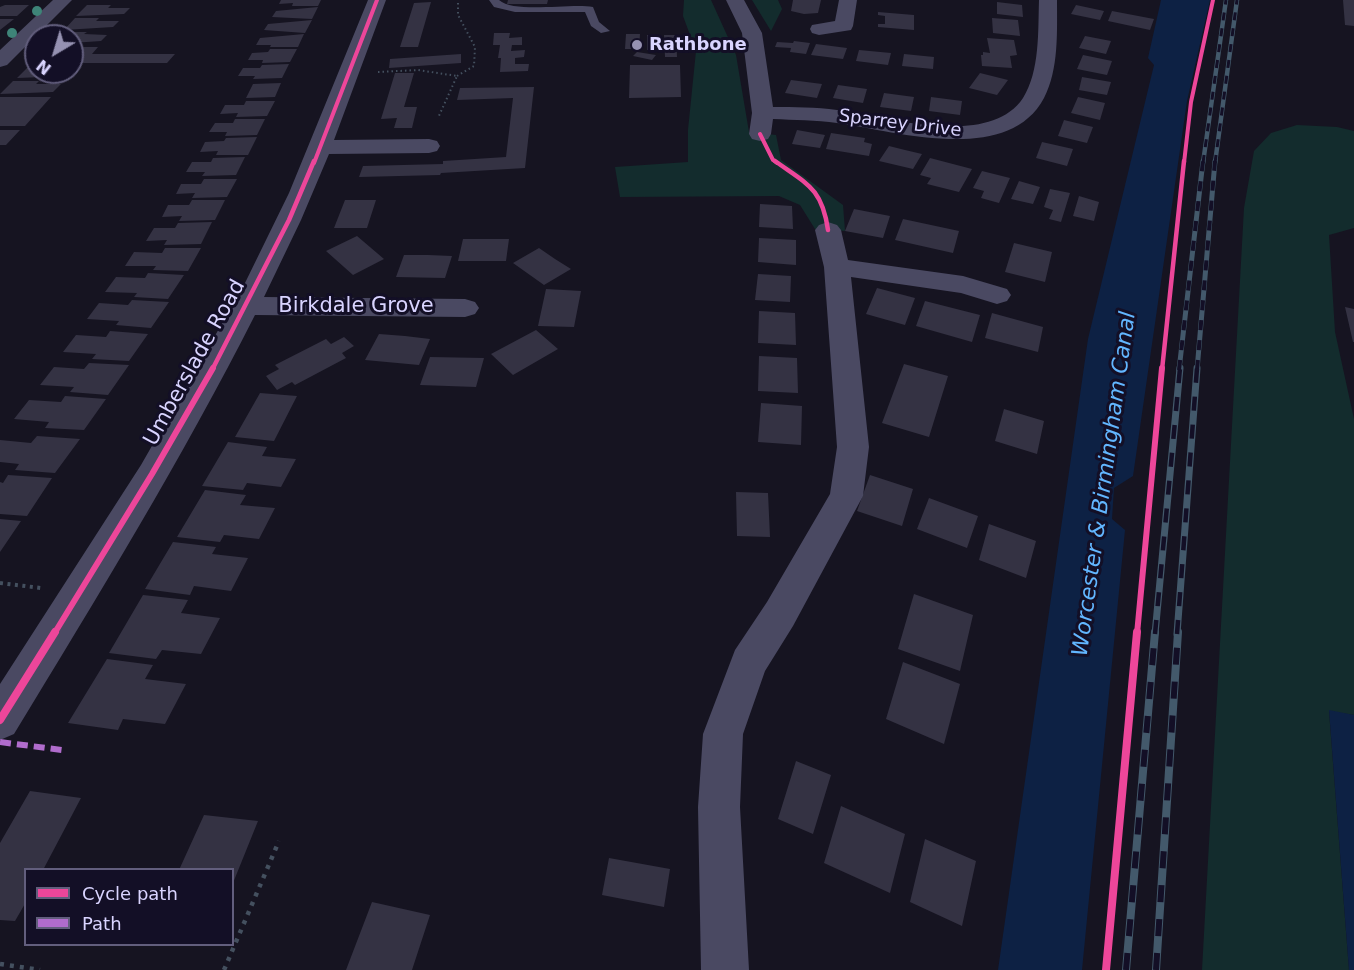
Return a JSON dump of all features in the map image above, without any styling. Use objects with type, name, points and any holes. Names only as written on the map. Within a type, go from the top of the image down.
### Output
[{"type":"street","points":[[0,61],[63,0]]},
{"type":"street","name":"Umberslade Road","points":[[0,720],[133,508],[217,363],[289,218],[320,147],[376,0]]},
{"type":"street","name":"Sparrey Drive","points":[[735,0],[752,33],[762,123],[834,116],[947,133],[970,133],[998,128],[1018,118],[1033,100],[1044,60],[1048,0]]},
{"type":"street","points":[[844,26],[848,0]]},
{"type":"street","points":[[819,29],[844,26],[866,35]]},
{"type":"street","points":[[320,147],[429,146]]},
{"type":"street","points":[[725,970],[719,807],[723,734],[749,663],[780,614],[846,496],[853,447],[837,267],[828,230]]},
{"type":"street","points":[[837,267],[966,274],[997,294]]},
{"type":"street","name":"Birkdale Grove","points":[[246,306],[465,308]]},
{"type":"lane","points":[[494,0],[498,5],[515,9],[590,9],[595,24],[605,31]]},
{"type":"path","points":[[438,118],[457,76],[474,66],[475,47],[458,15],[458,0]]},
{"type":"path","points":[[348,73],[418,70],[457,76]]},
{"type":"path","points":[[224,970],[279,842]]},
{"type":"path","points":[[0,964],[40,970]]},
{"type":"green space","points":[[684,0],[711,0],[736,55],[749,132],[776,135],[781,160],[843,205],[845,231],[815,229],[800,205],[779,196],[620,197],[615,167],[688,162],[688,130],[696,51],[683,16]]},
{"type":"green space","points":[[752,0],[778,0],[782,9],[771,31]]},
{"type":"green space","points":[[1297,125],[1337,127],[1354,131],[1354,228],[1329,235],[1335,332],[1354,419],[1354,715],[1329,711],[1349,970],[1202,970],[1244,208],[1254,151],[1271,133]]},
{"type":"water","name":"Worcester & Birmingham Canal","points":[[1161,0],[1210,0],[1187,101],[1133,476],[1114,488],[1112,519],[1125,530],[1082,970],[998,970],[1088,339],[1154,65],[1148,58]]},
{"type":"water","points":[[1329,710],[1354,715],[1354,970],[1349,970]]},
{"type":"building","points":[[281,0],[321,0],[318,6],[292,6],[293,3],[279,4]]},
{"type":"building","points":[[508,0],[548,0],[547,4],[507,4]]},
{"type":"building","points":[[793,0],[821,0],[818,13],[804,14],[791,11]]},
{"type":"building","points":[[1343,0],[1354,0],[1354,26],[1345,25]]},
{"type":"building","points":[[431,2],[418,47],[400,47],[414,3]]},
{"type":"building","points":[[997,2],[1022,5],[1023,17],[997,14]]},
{"type":"building","points":[[29,5],[17,16],[0,16],[0,7]]},
{"type":"building","points":[[87,5],[130,8],[124,14],[76,16]]},
{"type":"building","points":[[1076,5],[1104,11],[1100,20],[1071,14]]},
{"type":"building","points":[[318,7],[312,19],[272,17],[276,11]]},
{"type":"building","points":[[1112,11],[1154,19],[1150,30],[1108,21]]},
{"type":"building","points":[[878,12],[914,15],[914,30],[878,27],[878,24],[885,24],[885,16],[878,15]]},
{"type":"building","points":[[75,18],[119,21],[113,27],[84,29],[84,24],[70,24]]},
{"type":"building","points":[[992,18],[1018,20],[1020,36],[993,33]]},
{"type":"building","points":[[0,19],[14,19],[0,30]]},
{"type":"building","points":[[312,20],[305,33],[264,30],[268,24]]},
{"type":"building","points":[[494,33],[510,33],[509,38],[522,37],[522,45],[512,45],[511,51],[525,50],[524,57],[515,58],[515,64],[529,64],[528,71],[500,72],[501,58],[498,58],[500,45],[493,45]]},
{"type":"building","points":[[84,34],[107,35],[101,41],[84,42]]},
{"type":"building","points":[[304,34],[298,47],[256,45],[260,38]]},
{"type":"building","points":[[626,34],[640,34],[639,49],[625,49]]},
{"type":"building","points":[[647,35],[656,35],[656,50],[647,50]]},
{"type":"building","points":[[664,35],[676,35],[677,57],[665,57]]},
{"type":"building","points":[[1085,36],[1111,41],[1106,54],[1079,48]]},
{"type":"building","points":[[987,38],[1014,40],[1017,55],[1010,56],[1012,68],[982,66],[981,55],[983,52],[990,53]]},
{"type":"building","points":[[794,41],[810,43],[806,54],[790,52],[791,48],[775,47],[777,42],[793,43]]},
{"type":"building","points":[[816,44],[847,48],[843,59],[811,55]]},
{"type":"building","points":[[84,47],[98,47],[92,54],[175,54],[167,63],[84,63]]},
{"type":"building","points":[[270,49],[297,49],[290,62],[262,63],[263,60],[248,60],[252,53],[268,52]]},
{"type":"building","points":[[859,50],[891,53],[888,65],[856,61]]},
{"type":"building","points":[[637,52],[656,55],[652,60],[633,56]]},
{"type":"building","points":[[461,54],[461,63],[389,68],[390,59]]},
{"type":"building","points":[[904,54],[934,57],[933,69],[902,66]]},
{"type":"building","points":[[1083,55],[1112,61],[1107,75],[1077,69]]},
{"type":"building","points":[[289,64],[282,78],[253,79],[255,76],[238,76],[243,68]]},
{"type":"building","points":[[630,65],[680,65],[681,97],[629,98]]},
{"type":"building","points":[[24,71],[24,78],[17,78]]},
{"type":"building","points":[[395,73],[414,73],[404,107],[417,107],[412,128],[394,128],[397,118],[381,119]]},
{"type":"building","points":[[980,73],[1008,80],[997,95],[969,88]]},
{"type":"building","points":[[1082,77],[1111,82],[1107,95],[1079,90]]},
{"type":"building","points":[[791,80],[822,84],[817,98],[785,93]]},
{"type":"building","points":[[13,81],[24,81],[24,84],[61,84],[53,92],[0,94]]},
{"type":"building","points":[[281,83],[275,97],[246,98],[253,84]]},
{"type":"building","points":[[838,85],[867,89],[863,103],[833,98]]},
{"type":"building","points":[[534,87],[525,168],[441,173],[440,175],[359,177],[363,166],[443,164],[443,161],[506,157],[513,98],[457,100],[460,88]]},
{"type":"building","points":[[884,93],[914,97],[911,111],[880,107]]},
{"type":"building","points":[[0,97],[51,97],[25,126],[0,126]]},
{"type":"building","points":[[931,97],[962,101],[960,115],[929,111]]},
{"type":"building","points":[[1078,97],[1105,103],[1100,120],[1071,113]]},
{"type":"building","points":[[246,101],[275,101],[267,116],[236,117],[238,113],[220,114],[225,105],[244,105]]},
{"type":"building","points":[[235,119],[265,119],[257,135],[225,136],[227,132],[209,132],[215,123],[233,123]]},
{"type":"building","points":[[1064,120],[1093,127],[1087,143],[1058,136]]},
{"type":"building","points":[[0,130],[20,130],[6,145],[0,145]]},
{"type":"building","points":[[797,130],[825,135],[820,148],[792,144]]},
{"type":"building","points":[[831,133],[865,138],[864,142],[872,144],[869,156],[826,149]]},
{"type":"building","points":[[257,137],[248,155],[216,155],[218,151],[200,152],[205,142],[224,141],[226,138]]},
{"type":"building","points":[[1042,142],[1073,149],[1067,166],[1036,158]]},
{"type":"building","points":[[889,146],[922,154],[913,169],[879,161]]},
{"type":"building","points":[[245,157],[236,175],[202,176],[205,172],[186,172],[192,162],[211,162],[213,158]]},
{"type":"building","points":[[930,158],[972,169],[959,192],[927,184],[931,178],[920,175]]},
{"type":"building","points":[[982,171],[1010,178],[999,203],[981,198],[984,191],[973,188]]},
{"type":"building","points":[[204,179],[237,179],[227,197],[192,198],[195,193],[176,194],[181,184],[201,184]]},
{"type":"building","points":[[1019,181],[1040,187],[1033,204],[1011,199]]},
{"type":"building","points":[[1050,189],[1070,193],[1061,222],[1049,219],[1053,210],[1044,207]]},
{"type":"building","points":[[1079,196],[1099,202],[1094,221],[1073,216]]},
{"type":"building","points":[[192,200],[225,200],[215,220],[179,221],[182,216],[162,217],[168,205],[189,205]]},
{"type":"building","points":[[345,200],[376,200],[367,228],[334,228]]},
{"type":"building","points":[[760,204],[792,206],[793,229],[759,227]]},
{"type":"building","points":[[854,209],[890,216],[883,238],[845,231]]},
{"type":"building","points":[[903,219],[959,231],[953,253],[895,240]]},
{"type":"building","points":[[212,222],[201,244],[164,245],[167,240],[146,241],[154,228],[175,228],[178,223]]},
{"type":"building","points":[[357,236],[384,259],[353,275],[326,251]]},
{"type":"building","points":[[759,238],[796,240],[796,265],[758,262]]},
{"type":"building","points":[[463,239],[509,239],[506,261],[458,261]]},
{"type":"building","points":[[1014,243],[1052,252],[1045,282],[1005,272]]},
{"type":"building","points":[[165,248],[201,248],[188,271],[153,270],[156,266],[125,266],[134,252],[162,253]]},
{"type":"building","points":[[539,248],[571,269],[544,285],[513,263]]},
{"type":"building","points":[[404,255],[452,256],[445,278],[396,277]]},
{"type":"building","points":[[148,273],[184,275],[168,299],[134,297],[137,293],[105,292],[116,277],[145,278]]},
{"type":"building","points":[[758,274],[791,276],[790,302],[755,300]]},
{"type":"building","points":[[877,288],[915,298],[905,325],[866,314]]},
{"type":"building","points":[[546,289],[581,291],[574,327],[538,326]]},
{"type":"building","points":[[132,300],[169,302],[151,328],[116,325],[119,321],[87,319],[99,303],[128,305]]},
{"type":"building","points":[[925,301],[980,315],[972,342],[916,326]]},
{"type":"building","points":[[1345,307],[1354,309],[1354,342],[1353,342]]},
{"type":"building","points":[[759,311],[795,313],[796,345],[758,343]]},
{"type":"building","points":[[992,313],[1043,327],[1038,352],[985,338]]},
{"type":"building","points":[[536,330],[558,349],[513,375],[491,354]]},
{"type":"building","points":[[110,331],[148,334],[129,361],[92,359],[96,354],[63,352],[76,335],[106,337]]},
{"type":"building","points":[[379,334],[430,339],[419,365],[365,360]]},
{"type":"building","points":[[344,337],[354,346],[342,353],[346,358],[295,385],[292,382],[277,390],[266,376],[279,369],[275,365],[326,339],[331,344]]},
{"type":"building","points":[[759,356],[797,358],[798,393],[758,391]]},
{"type":"building","points":[[430,357],[484,358],[476,387],[420,385]]},
{"type":"building","points":[[89,363],[129,365],[108,395],[70,392],[74,387],[40,385],[54,367],[84,369]]},
{"type":"building","points":[[904,364],[948,376],[929,437],[882,423]]},
{"type":"building","points":[[260,393],[297,396],[274,441],[235,437]]},
{"type":"building","points":[[65,396],[106,399],[84,430],[45,428],[49,422],[14,419],[29,400],[61,402]]},
{"type":"building","points":[[761,403],[802,406],[801,445],[758,442]]},
{"type":"building","points":[[1004,409],[1044,421],[1037,454],[995,441]]},
{"type":"building","points":[[37,436],[80,439],[55,473],[15,470],[19,464],[0,462],[0,440],[31,443]]},
{"type":"building","points":[[228,442],[267,447],[262,456],[296,459],[281,487],[247,483],[243,490],[202,486]]},
{"type":"building","points":[[8,475],[52,478],[27,516],[0,514],[0,482],[3,483]]},
{"type":"building","points":[[870,475],[913,489],[902,526],[857,511]]},
{"type":"building","points":[[205,490],[246,495],[240,505],[275,508],[259,539],[224,535],[220,542],[177,537]]},
{"type":"building","points":[[736,492],[768,493],[770,537],[737,536]]},
{"type":"building","points":[[929,498],[978,516],[967,548],[917,529]]},
{"type":"building","points":[[0,519],[21,521],[0,552]]},
{"type":"building","points":[[989,524],[1036,541],[1026,578],[979,560]]},
{"type":"building","points":[[173,542],[216,547],[212,554],[248,558],[231,591],[194,586],[190,595],[145,589]]},
{"type":"building","points":[[914,594],[973,615],[960,671],[898,649]]},
{"type":"building","points":[[143,595],[188,600],[181,613],[220,618],[201,654],[162,650],[156,659],[109,653]]},
{"type":"building","points":[[107,659],[153,665],[145,679],[186,684],[165,724],[123,719],[118,730],[68,723]]},
{"type":"building","points":[[903,662],[960,684],[944,744],[886,719]]},
{"type":"building","points":[[796,761],[831,775],[813,834],[778,819]]},
{"type":"building","points":[[30,791],[81,798],[44,868],[24,868],[24,905],[15,921],[0,920],[0,843]]},
{"type":"building","points":[[841,806],[905,834],[890,893],[824,863]]},
{"type":"building","points":[[204,815],[258,821],[234,881],[234,868],[180,868]]},
{"type":"building","points":[[925,839],[976,861],[962,926],[910,902]]},
{"type":"building","points":[[609,858],[670,869],[664,907],[602,895]]},
{"type":"building","points":[[372,902],[430,915],[412,970],[346,970]]},
{"type":"railway","points":[[1203,163],[1226,0]]},
{"type":"railway","points":[[1215,163],[1237,0]]},
{"type":"railway","points":[[1179,370],[1203,161]]},
{"type":"railway","points":[[1197,370],[1215,161]]},
{"type":"railway","points":[[1155,634],[1180,368]]},
{"type":"railway","points":[[1177,634],[1197,368]]},
{"type":"railway","points":[[1126,970],[1155,632]]},
{"type":"railway","points":[[1156,970],[1178,632]]},
{"type":"marked path","points":[[0,742],[62,750]]},
{"type":"cycle path","points":[[0,720],[152,474],[224,349],[301,193],[377,0]]},
{"type":"cycle path","points":[[1106,970],[1158,402],[1191,102],[1213,0]]},
{"type":"cycle path","points":[[760,134],[773,160],[815,190],[825,209],[828,230]]},
{"type":"place","name":"Rathbone","points":[[637,45]]}]
